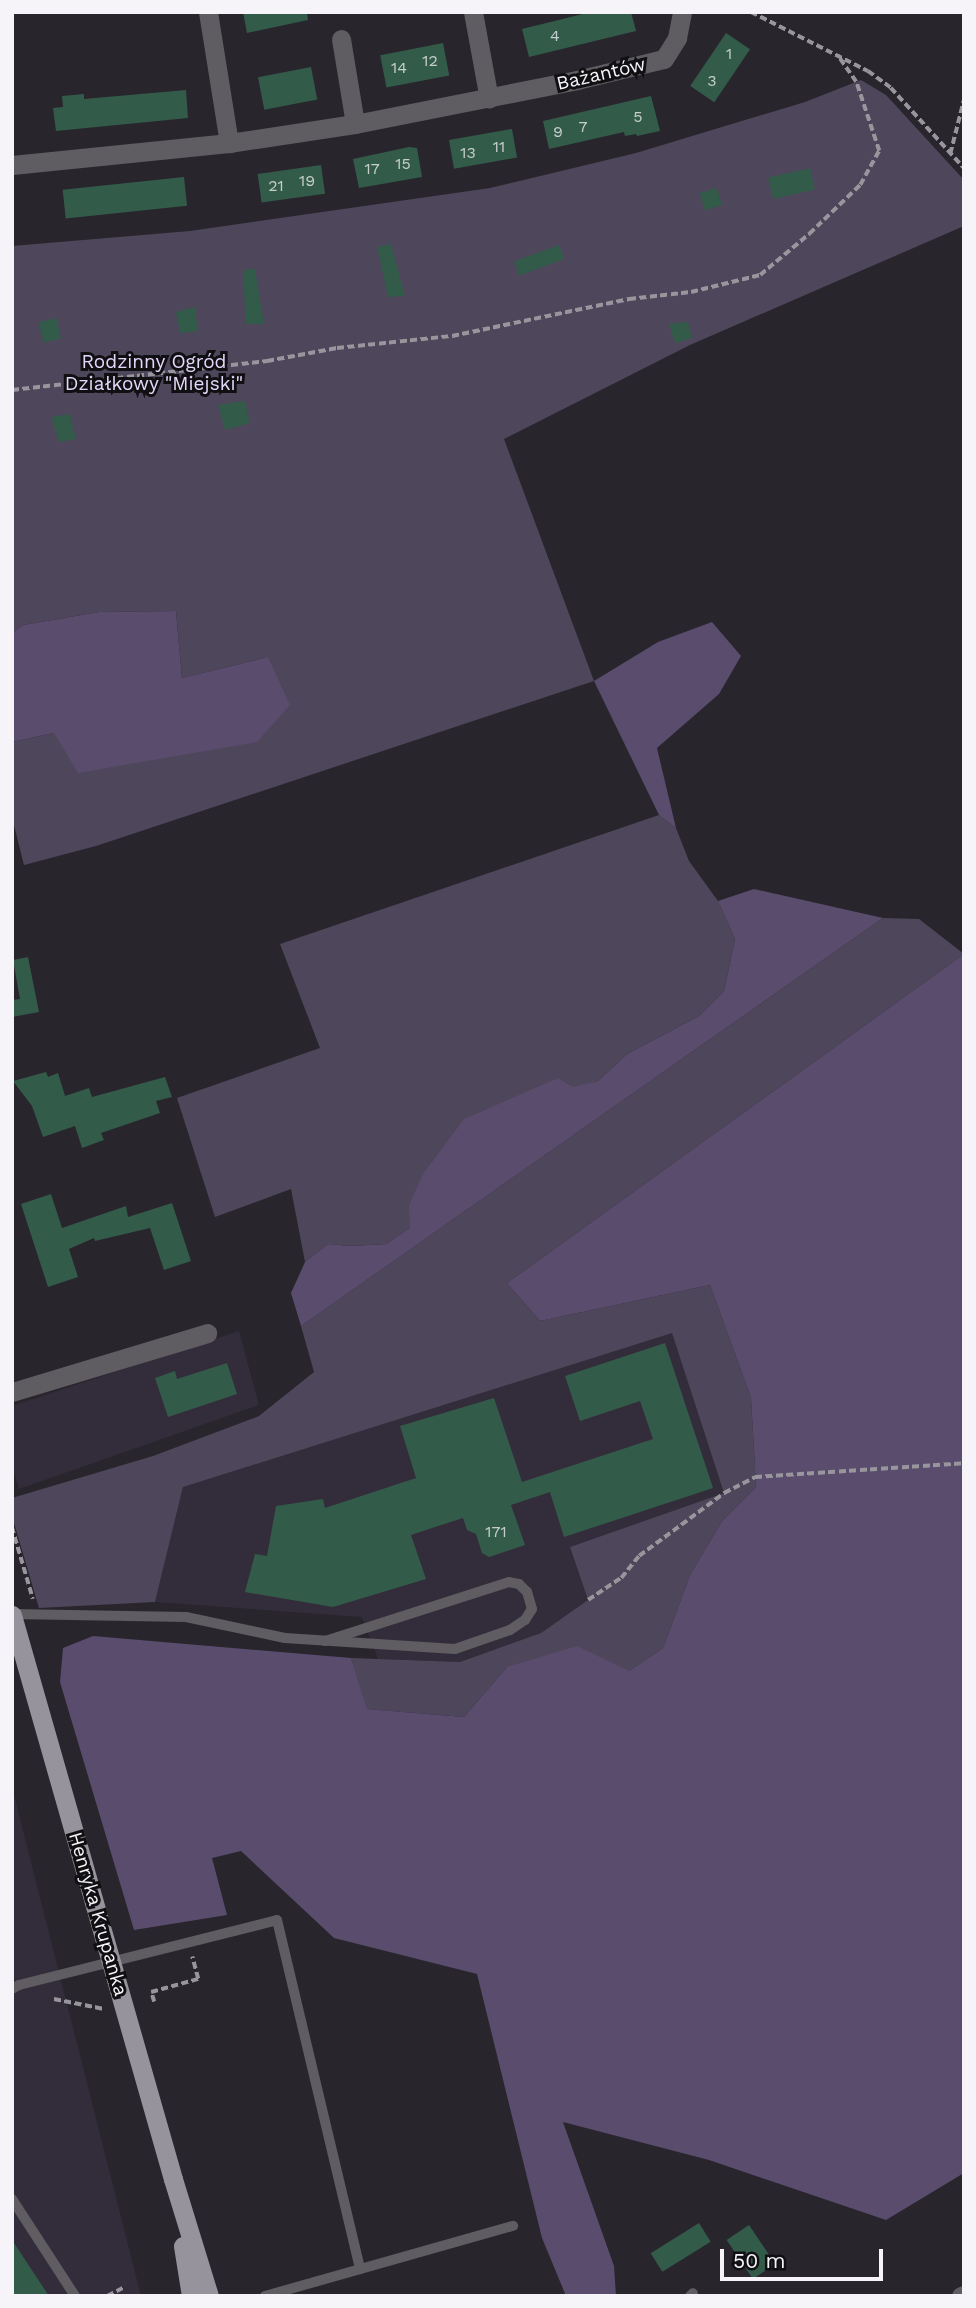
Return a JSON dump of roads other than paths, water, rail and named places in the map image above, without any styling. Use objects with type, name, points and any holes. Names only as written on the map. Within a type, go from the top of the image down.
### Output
[{"type":"main road","name":"Henryka Krupanka","points":[[12,1614],[173,2179],[209,2296]]},
{"type":"main road","name":"Henryka Krupanka","points":[[173,2179],[191,2296]]},
{"type":"street","points":[[208,12],[229,143]]},
{"type":"street","points":[[473,12],[489,99]]},
{"type":"street","name":"Bażantów","points":[[12,165],[229,143],[355,124],[489,99],[664,59],[677,38],[682,12]]},
{"type":"street","points":[[341,39],[355,124]]},
{"type":"street","points":[[12,1392],[207,1333]]},
{"type":"lane","points":[[12,1614],[186,1617],[285,1639],[455,1649],[510,1630],[525,1620],[532,1609],[527,1592],[519,1584],[509,1582],[326,1641]]},
{"type":"lane","points":[[12,1989],[19,1984],[277,1920],[360,2269]]},
{"type":"lane","points":[[12,2199],[75,2296]]},
{"type":"lane","points":[[265,2296],[513,2226]]},
{"type":"park label","name":"Rodzinny Ogród Działkowy \"Miejski\"","points":[[154,373]]}]
